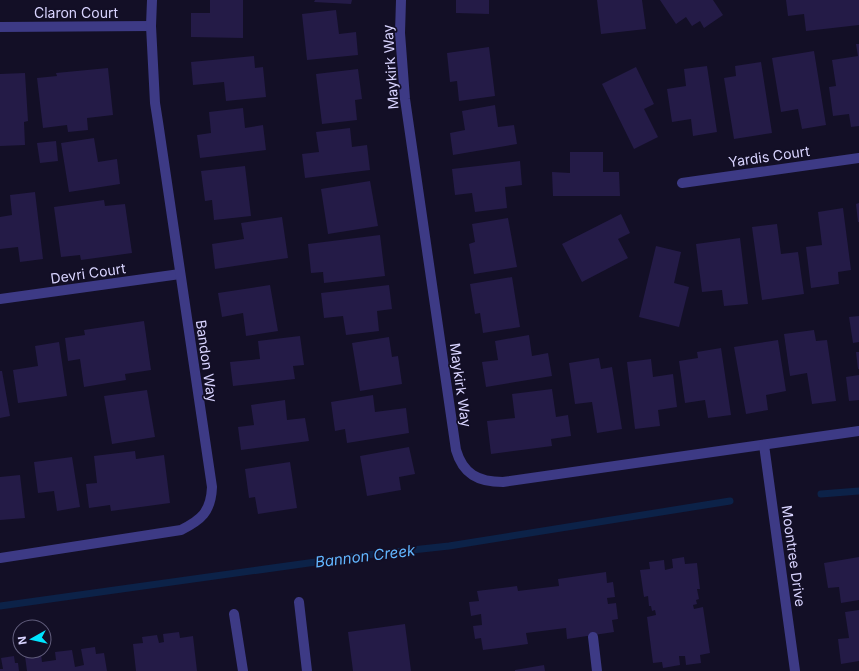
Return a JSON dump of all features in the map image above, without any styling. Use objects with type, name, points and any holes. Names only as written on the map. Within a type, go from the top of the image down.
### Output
[{"type":"street","name":"Bandon Way","points":[[0,558],[180,530],[197,522],[206,510],[211,496],[212,487],[155,103],[151,26],[152,0]]},
{"type":"street","name":"Maykirk Way","points":[[400,0],[400,34],[405,99],[456,450],[464,467],[474,476],[488,482],[503,482],[859,431]]},
{"type":"street","name":"Claron Court","points":[[0,27],[151,26]]},
{"type":"street","name":"Yardis Court","points":[[682,183],[859,158]]},
{"type":"street","name":"Devri Court","points":[[0,299],[180,274]]},
{"type":"street","name":"Moontree Drive","points":[[764,445],[795,671]]},
{"type":"street","points":[[299,602],[307,671]]},
{"type":"street","points":[[234,614],[243,671]]},
{"type":"street","points":[[594,637],[598,671]]},
{"type":"building","points":[[210,0],[243,0],[243,38],[191,37],[191,13],[210,13]]},
{"type":"building","points":[[315,0],[352,0],[351,4],[314,2]]},
{"type":"building","points":[[456,0],[489,0],[489,14],[456,13]]},
{"type":"building","points":[[597,0],[642,0],[646,29],[601,34]]},
{"type":"building","points":[[660,0],[713,0],[723,15],[704,28],[700,21],[692,26],[686,17],[676,24]]},
{"type":"building","points":[[786,0],[859,0],[859,25],[806,31],[804,14],[788,16]]},
{"type":"building","points":[[336,10],[339,34],[356,32],[358,55],[307,60],[302,14]]},
{"type":"building","points":[[856,44],[859,44],[859,126],[851,127],[849,114],[833,116],[829,87],[836,86],[832,60],[858,56]]},
{"type":"building","points":[[489,47],[495,96],[459,101],[457,81],[450,82],[447,53]]},
{"type":"building","points":[[814,51],[826,125],[802,129],[798,109],[781,112],[772,58]]},
{"type":"building","points":[[254,56],[255,68],[263,67],[266,97],[226,101],[224,82],[193,85],[191,62]]},
{"type":"building","points":[[761,62],[772,133],[734,139],[724,78],[736,76],[735,66]]},
{"type":"building","points":[[707,66],[717,132],[693,136],[691,119],[672,122],[667,89],[686,86],[684,69]]},
{"type":"building","points":[[636,67],[654,104],[644,109],[658,137],[634,149],[602,84]]},
{"type":"building","points":[[108,68],[113,115],[87,118],[88,130],[68,132],[67,125],[43,128],[37,78],[57,76],[56,73]]},
{"type":"building","points":[[358,69],[362,99],[355,100],[357,120],[322,124],[316,74]]},
{"type":"building","points":[[25,73],[28,121],[24,122],[25,145],[0,146],[0,74]]},
{"type":"building","points":[[495,105],[498,127],[514,125],[517,144],[453,155],[450,133],[465,130],[462,111]]},
{"type":"building","points":[[243,108],[245,128],[263,125],[266,150],[200,158],[197,135],[211,133],[209,112]]},
{"type":"building","points":[[350,128],[352,147],[367,145],[370,170],[305,178],[302,154],[319,152],[316,132]]},
{"type":"building","points":[[94,138],[98,162],[117,159],[120,184],[69,192],[61,143]]},
{"type":"building","points":[[56,141],[58,161],[40,163],[37,143]]},
{"type":"building","points":[[570,152],[603,152],[603,172],[619,172],[620,196],[553,196],[552,172],[570,173]]},
{"type":"building","points":[[520,161],[522,185],[505,187],[507,208],[475,212],[472,193],[455,195],[452,169]]},
{"type":"building","points":[[245,166],[251,216],[214,220],[212,200],[205,201],[201,171]]},
{"type":"building","points":[[370,181],[378,226],[328,234],[321,189]]},
{"type":"building","points":[[35,192],[43,259],[20,262],[18,247],[0,249],[0,217],[12,215],[10,195]]},
{"type":"building","points":[[104,200],[105,206],[125,204],[132,253],[81,260],[80,255],[61,257],[54,207]]},
{"type":"building","points":[[859,203],[859,222],[858,222],[856,204]]},
{"type":"building","points":[[843,208],[851,270],[838,272],[839,284],[811,288],[806,247],[822,245],[818,212]]},
{"type":"building","points":[[621,214],[630,233],[618,239],[628,258],[582,282],[562,244]]},
{"type":"building","points":[[282,217],[288,258],[215,269],[212,244],[244,239],[241,223]]},
{"type":"building","points":[[508,218],[517,267],[474,274],[469,244],[475,242],[472,224]]},
{"type":"building","points":[[777,224],[781,254],[798,252],[804,294],[762,300],[752,227]]},
{"type":"building","points":[[380,235],[385,276],[324,283],[323,272],[311,273],[308,244]]},
{"type":"building","points":[[740,238],[748,304],[724,306],[722,290],[702,292],[696,244]]},
{"type":"building","points":[[656,246],[681,252],[674,283],[689,287],[679,327],[639,317]]},
{"type":"building","points":[[512,277],[520,327],[483,333],[480,313],[475,314],[470,284]]},
{"type":"building","points":[[270,285],[278,331],[246,336],[243,313],[222,317],[218,293]]},
{"type":"building","points":[[389,285],[392,309],[377,311],[379,331],[346,335],[343,316],[324,318],[321,293]]},
{"type":"building","points":[[859,316],[859,342],[853,343],[849,317]]},
{"type":"building","points":[[144,321],[151,370],[125,374],[126,380],[84,387],[80,359],[68,361],[65,338],[85,335],[84,330]]},
{"type":"building","points":[[814,330],[816,341],[827,340],[836,401],[812,404],[807,373],[790,376],[784,334]]},
{"type":"building","points":[[529,335],[532,356],[548,353],[552,376],[486,387],[482,362],[498,360],[495,341]]},
{"type":"building","points":[[300,336],[304,365],[293,366],[295,379],[233,386],[230,362],[260,359],[258,341]]},
{"type":"building","points":[[389,337],[392,357],[398,356],[402,384],[360,391],[352,343]]},
{"type":"building","points":[[778,340],[786,391],[766,395],[768,410],[746,414],[734,347]]},
{"type":"building","points":[[59,342],[67,396],[18,403],[13,370],[38,366],[35,346]]},
{"type":"building","points":[[721,348],[731,415],[708,418],[705,400],[685,403],[679,361],[698,358],[697,352]]},
{"type":"building","points":[[856,352],[859,352],[859,369],[858,369]]},
{"type":"building","points":[[599,358],[601,369],[612,367],[622,429],[597,433],[592,402],[575,404],[569,363]]},
{"type":"building","points":[[651,359],[653,377],[673,374],[677,407],[658,410],[660,426],[635,429],[627,362]]},
{"type":"building","points":[[0,371],[2,371],[10,416],[0,418]]},
{"type":"building","points":[[859,375],[859,400],[849,401],[846,377]]},
{"type":"building","points":[[552,389],[556,417],[568,415],[571,436],[551,439],[552,446],[491,454],[487,421],[515,418],[512,394]]},
{"type":"building","points":[[147,390],[155,437],[112,444],[104,396]]},
{"type":"building","points":[[373,395],[375,412],[406,408],[409,433],[347,443],[345,429],[335,431],[331,402]]},
{"type":"building","points":[[285,400],[287,420],[305,418],[309,441],[241,450],[238,427],[254,425],[251,405]]},
{"type":"building","points":[[409,447],[415,474],[399,477],[401,490],[367,496],[360,456]]},
{"type":"building","points":[[135,451],[136,459],[164,455],[170,503],[111,511],[110,505],[89,508],[86,484],[97,483],[94,456]]},
{"type":"building","points":[[72,457],[80,507],[57,511],[54,491],[38,493],[34,462]]},
{"type":"building","points":[[290,462],[297,508],[258,514],[255,497],[249,498],[245,469]]},
{"type":"building","points":[[20,475],[25,518],[0,520],[0,477]]},
{"type":"building","points":[[684,557],[685,564],[697,563],[700,589],[697,589],[699,599],[696,600],[697,604],[693,605],[694,609],[703,607],[710,653],[700,655],[701,663],[686,665],[685,656],[679,656],[680,665],[663,668],[662,662],[653,663],[647,617],[656,615],[655,610],[652,611],[651,606],[649,606],[648,596],[644,597],[640,570],[650,569],[649,562],[664,560],[665,570],[673,568],[672,559]]},
{"type":"building","points":[[859,557],[859,600],[841,603],[839,587],[828,588],[824,563]]},
{"type":"building","points":[[606,572],[607,583],[613,582],[615,597],[607,598],[608,604],[616,603],[618,619],[612,620],[614,632],[567,639],[566,628],[526,633],[528,644],[483,650],[481,638],[475,639],[473,626],[482,625],[481,614],[471,616],[469,602],[479,601],[477,591],[517,586],[518,591],[559,586],[558,579]]},
{"type":"building","points":[[859,610],[859,661],[841,664],[838,639],[849,638],[845,612]]},
{"type":"building","points":[[405,624],[411,671],[353,671],[348,632]]},
{"type":"building","points":[[179,632],[180,638],[193,636],[197,671],[136,671],[133,644],[143,643],[142,637],[157,635],[159,643],[164,642],[163,634]]},
{"type":"building","points":[[95,647],[96,654],[104,653],[107,671],[27,671],[25,659],[42,659],[42,662],[56,660],[55,652],[72,650],[75,667],[84,665],[81,649]]},
{"type":"building","points":[[12,656],[15,663],[18,663],[19,671],[0,671],[0,669],[3,669],[1,658]]},
{"type":"building","points":[[544,665],[545,671],[515,671],[515,670]]},
{"type":"waterway","name":"Bannon Creek","points":[[821,494],[859,491]]},
{"type":"waterway","name":"Bannon Creek","points":[[0,606],[366,555],[449,546],[730,501]]}]
